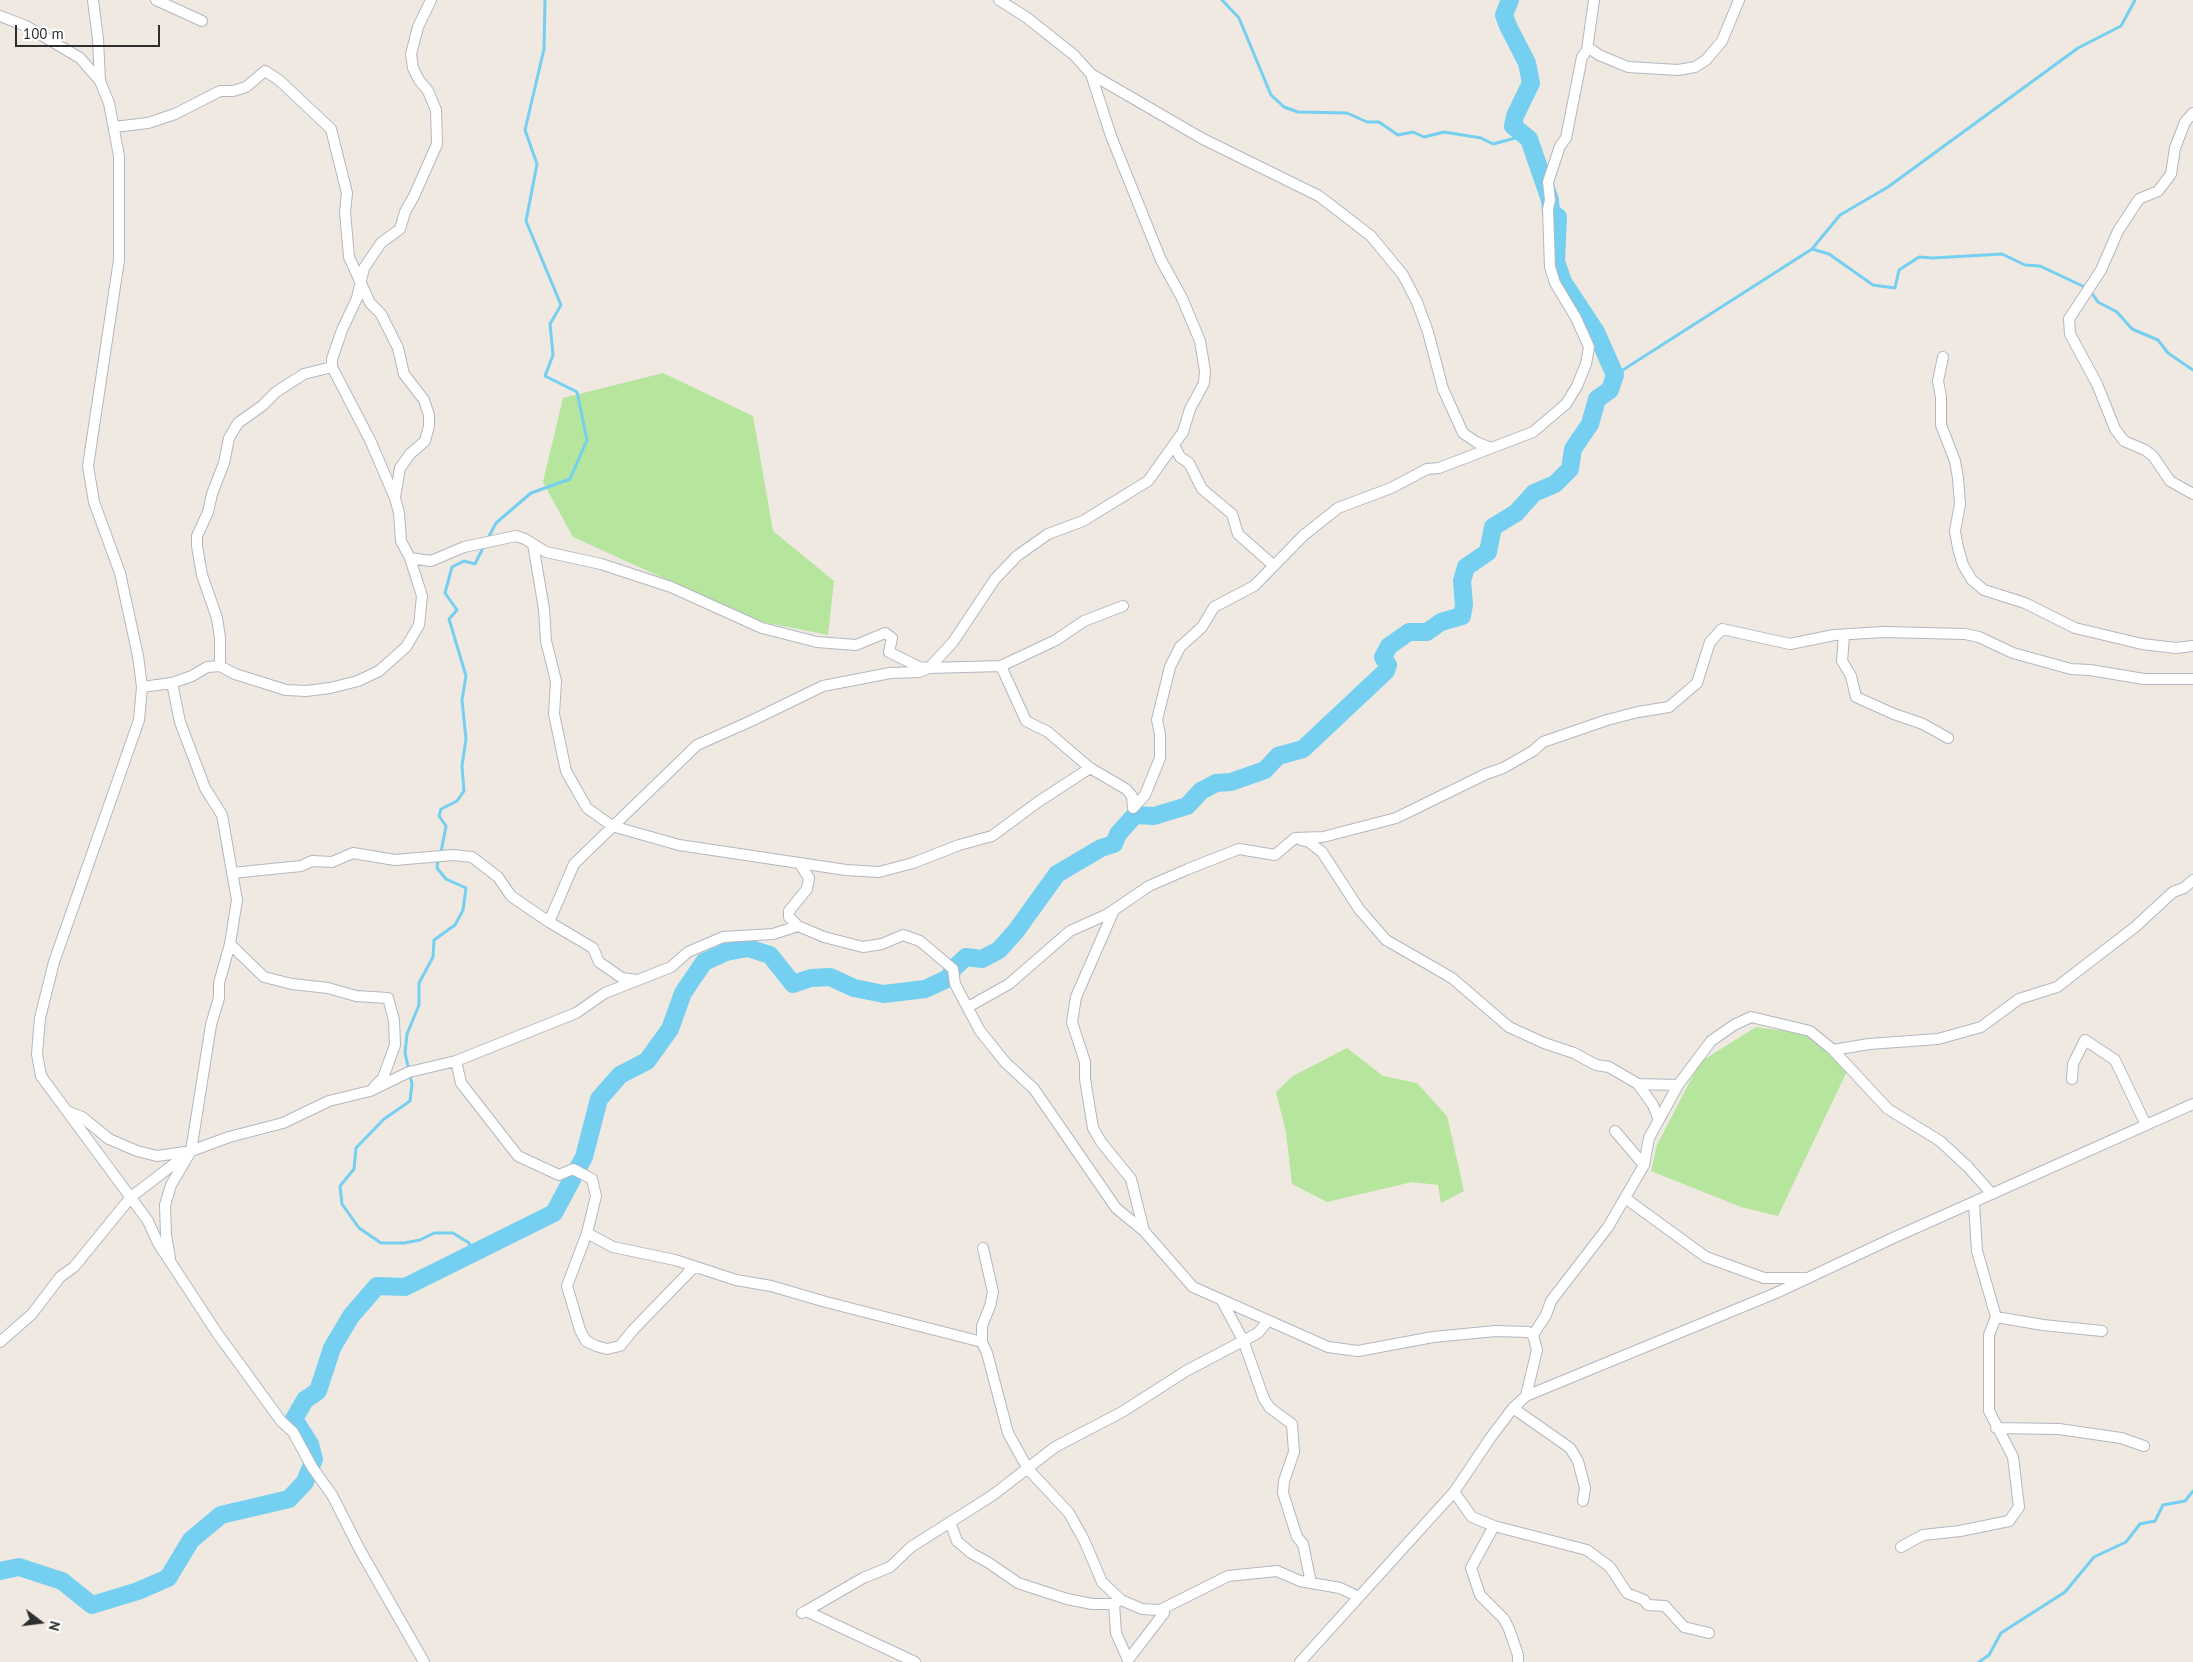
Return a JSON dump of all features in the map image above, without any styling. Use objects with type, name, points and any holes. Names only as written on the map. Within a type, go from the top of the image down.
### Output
[{"type":"street","points":[[93,0],[98,39],[100,81]]},
{"type":"street","points":[[156,0],[202,21]]},
{"type":"street","points":[[142,688],[172,683],[192,676],[207,667],[220,666],[286,690],[306,691],[330,688],[358,681],[379,671],[406,647],[419,625],[422,596],[410,558],[401,541],[399,513],[395,498],[370,440],[332,367],[332,354],[357,298],[364,268],[381,243],[400,229],[405,212],[414,196],[436,144],[436,110],[428,91],[419,80],[413,68],[411,54],[418,27],[431,0]]},
{"type":"street","points":[[999,0],[1026,17],[1074,55],[1091,74],[1203,139],[1319,196],[1371,236],[1403,275],[1417,302],[1428,332],[1443,389],[1463,433],[1476,442],[1491,448]]},
{"type":"street","points":[[1001,666],[1026,721],[1048,732],[1090,768],[1126,789],[1132,796],[1133,808],[1145,795],[1160,758],[1160,734],[1157,720],[1170,667],[1180,647],[1202,627],[1214,607],[1254,586],[1315,525],[1338,508],[1391,488],[1426,469],[1439,468],[1534,432],[1554,416],[1577,386],[1589,347],[1555,283],[1550,267],[1548,182],[1560,146],[1566,138],[1582,56],[1586,50],[1594,0]]},
{"type":"street","points":[[1586,50],[1592,50],[1599,55],[1628,67],[1678,70],[1695,67],[1706,60],[1722,41],[1739,0]]},
{"type":"street","points":[[0,16],[60,44],[80,58],[100,81],[109,103],[119,162],[119,260],[88,466],[94,502],[120,573],[138,656],[142,688],[139,720],[54,962],[40,1018],[37,1054],[41,1076],[148,1221],[172,1266],[217,1333],[281,1421],[293,1432],[312,1467],[332,1495],[360,1550],[424,1662]]},
{"type":"street","points":[[114,127],[148,123],[176,114],[220,91],[233,91],[246,87],[265,71],[280,80],[331,129],[347,193],[345,212],[349,257],[370,303],[380,314],[398,348],[404,374],[424,400],[429,415],[429,426],[425,441],[410,454],[400,468],[395,498]]},
{"type":"street","points":[[549,922],[574,864],[698,745],[823,686],[890,673],[919,672],[929,668],[953,642],[995,579],[1018,556],[1048,534],[1083,521],[1148,481],[1183,432],[1190,408],[1204,383],[1205,371],[1200,341],[1182,298],[1161,260],[1111,136],[1091,74]]},
{"type":"street","points":[[2193,113],[2185,122],[2175,148],[2171,174],[2158,191],[2140,199],[2118,231],[2101,270],[2069,319],[2070,334],[2097,384],[2114,429],[2124,440],[2153,456],[2170,481],[2193,494]]},
{"type":"street","points":[[1943,358],[1938,381],[1941,397],[1941,425],[1955,461],[1958,478],[1960,504],[1955,530],[1958,548],[1963,565],[1972,580],[1984,590],[2025,603],[2075,628],[2142,644],[2176,648],[2193,646]]},
{"type":"street","points":[[220,666],[220,638],[217,618],[202,575],[196,546],[197,536],[208,512],[212,494],[224,463],[229,438],[238,423],[262,406],[276,392],[304,374],[332,367]]},
{"type":"street","points":[[1174,445],[1180,457],[1189,463],[1202,489],[1232,514],[1238,534],[1273,565]]},
{"type":"street","points":[[410,558],[431,560],[464,547],[516,536],[546,552],[601,564],[671,587],[762,628],[816,642],[856,645],[885,633],[892,638],[888,652],[919,667],[929,668],[1001,666],[1056,640],[1084,621],[1123,606]]},
{"type":"street","points":[[533,544],[544,609],[546,642],[556,681],[554,714],[566,771],[587,808],[612,826],[679,846],[800,864],[879,872],[913,863],[959,845],[992,836],[1038,802],[1090,768]]},
{"type":"street","points":[[968,1007],[1009,984],[1031,967],[1070,931],[1108,914],[1114,908],[1149,886],[1239,849],[1275,855],[1295,838],[1323,837],[1396,818],[1486,774],[1503,768],[1533,752],[1543,742],[1607,720],[1638,712],[1669,708],[1697,683],[1710,642],[1722,629],[1790,644],[1834,635],[1844,636],[1884,632],[1965,634],[1979,637],[2013,653],[2071,669],[2090,670],[2144,679],[2193,679]]},
{"type":"street","points":[[1844,636],[1842,661],[1851,676],[1856,697],[1894,714],[1923,724],[1948,738]]},
{"type":"street","points":[[172,683],[180,722],[205,788],[222,815],[237,900],[230,944],[219,982],[219,998],[211,1025],[191,1151],[171,1185],[165,1205],[166,1235],[172,1266]]},
{"type":"street","points":[[1295,838],[1309,842],[1322,852],[1359,909],[1386,940],[1452,978],[1509,1027],[1544,1043],[1574,1053],[1596,1065],[1609,1067],[1638,1084],[1653,1105],[1659,1120]]},
{"type":"street","points":[[232,872],[301,866],[312,861],[332,862],[353,853],[395,860],[453,855],[472,857],[498,876],[511,896],[549,922],[593,948],[599,962],[622,978],[637,980]]},
{"type":"street","points":[[800,864],[808,878],[807,889],[789,911],[789,917],[798,926],[824,937],[863,947],[882,944],[902,935],[920,940],[953,969],[955,984],[980,1031],[1005,1062],[1034,1089],[1116,1208],[1144,1231],[1193,1287],[1317,1343],[1348,1351],[1381,1348],[1433,1337],[1478,1333],[1528,1332],[1533,1335],[1537,1350],[1526,1396]]},
{"type":"street","points":[[1833,1050],[1869,1044],[1938,1039],[1981,1027],[2019,999],[2057,987],[2135,927],[2173,892],[2184,888],[2193,880]]},
{"type":"street","points":[[1114,908],[1076,997],[1072,1022],[1085,1062],[1085,1079],[1093,1128],[1101,1142],[1131,1179],[1144,1231]]},
{"type":"street","points":[[69,1112],[82,1117],[109,1139],[148,1154],[168,1156],[191,1151],[229,1137],[283,1122],[329,1101],[370,1091],[408,1072],[456,1061],[576,1013],[605,993],[671,967],[688,952],[723,937],[772,934],[798,926]]},
{"type":"street","points":[[230,944],[264,977],[292,984],[328,988],[356,996],[388,998],[394,1020],[395,1045],[383,1078],[370,1091]]},
{"type":"street","points":[[1533,1335],[1546,1315],[1551,1301],[1608,1227],[1625,1198],[1644,1165],[1649,1138],[1678,1085],[1712,1041],[1734,1025],[1751,1017],[1810,1031],[1833,1050],[1888,1109],[1940,1141],[1968,1167],[1992,1194]]},
{"type":"street","points":[[2072,1079],[2073,1064],[2085,1040],[2115,1060],[2146,1124]]},
{"type":"street","points":[[456,1061],[461,1083],[518,1156],[559,1175],[572,1169],[592,1179],[596,1196],[587,1232],[567,1286],[580,1330],[586,1341],[607,1349],[620,1346],[694,1268]]},
{"type":"street","points":[[1638,1084],[1678,1085]]},
{"type":"street","points":[[1300,1662],[1326,1631],[1454,1492],[1473,1462],[1513,1408],[1526,1396],[1810,1278],[1893,1238],[2193,1104]]},
{"type":"street","points":[[1615,1131],[1644,1165]]},
{"type":"street","points":[[0,1342],[32,1314],[60,1277],[95,1244],[109,1221],[131,1197],[191,1151]]},
{"type":"street","points":[[1625,1198],[1706,1257],[1764,1278],[1810,1278]]},
{"type":"street","points":[[1901,1547],[1922,1535],[1960,1531],[2009,1521],[2019,1507],[2012,1457],[1989,1411],[1989,1335],[1996,1317],[1977,1251],[1974,1203]]},
{"type":"street","points":[[587,1232],[612,1247],[675,1260],[694,1268],[736,1280],[771,1286],[982,1342]]},
{"type":"street","points":[[983,1248],[993,1292],[982,1326],[982,1342],[987,1353],[1008,1433],[1028,1469],[1069,1513],[1084,1540],[1102,1582],[1118,1602],[1116,1633],[1128,1662]]},
{"type":"street","points":[[1222,1301],[1243,1340],[1264,1399],[1270,1408],[1292,1424],[1294,1452],[1284,1481],[1283,1493],[1298,1537],[1303,1544],[1311,1583]]},
{"type":"street","points":[[1996,1317],[2043,1325],[2102,1331]]},
{"type":"street","points":[[914,1662],[803,1612],[863,1578],[890,1567],[911,1547],[1028,1469],[1055,1447],[1122,1412],[1186,1371],[1258,1332],[1267,1322]]},
{"type":"street","points":[[1513,1408],[1570,1448],[1578,1461],[1585,1488],[1583,1501]]},
{"type":"street","points":[[1996,1428],[2059,1429],[2121,1438],[2144,1446]]},
{"type":"street","points":[[1454,1492],[1472,1517],[1494,1526],[1587,1550],[1610,1567],[1627,1593],[1644,1600],[1648,1605],[1665,1606],[1684,1627],[1709,1633]]},
{"type":"street","points":[[950,1522],[957,1541],[971,1553],[989,1562],[1018,1583],[1067,1600],[1092,1604],[1118,1602],[1142,1610],[1160,1610],[1228,1576],[1249,1572],[1277,1571],[1311,1583],[1340,1588],[1359,1597]]},
{"type":"street","points":[[1494,1526],[1471,1568],[1480,1595],[1504,1619],[1510,1629],[1518,1655],[1518,1662]]},
{"type":"street","points":[[1128,1662],[1164,1613]]},
{"type":"green space","points":[[663,373],[753,416],[773,531],[834,581],[828,635],[758,621],[573,537],[543,482],[563,398]]},
{"type":"green space","points":[[1756,1027],[1806,1034],[1848,1069],[1778,1216],[1741,1207],[1651,1171],[1657,1145],[1700,1062]]},
{"type":"green space","points":[[1347,1048],[1383,1076],[1417,1083],[1447,1116],[1464,1191],[1441,1203],[1438,1185],[1412,1182],[1327,1202],[1292,1184],[1286,1132],[1276,1092],[1293,1076]]},
{"type":"waterway","points":[[487,540],[496,523],[531,493],[570,479],[587,440],[577,392],[545,376],[553,355],[550,324],[561,305],[526,221],[537,164],[525,130],[544,49],[545,0]]},
{"type":"waterway","points":[[1222,0],[1239,18],[1271,95],[1284,107],[1298,112],[1347,113],[1367,122],[1379,122],[1398,135],[1413,132],[1424,137],[1444,132],[1481,138],[1493,144],[1523,136]]},
{"type":"waterway","points":[[0,1571],[19,1567],[62,1581],[92,1605],[138,1591],[168,1578],[191,1540],[221,1515],[289,1499],[305,1482],[314,1459],[310,1444],[294,1419],[305,1400],[318,1391],[332,1348],[351,1316],[377,1286],[405,1287],[554,1213],[584,1157],[599,1099],[620,1075],[647,1061],[670,1029],[683,993],[704,962],[726,952],[748,948],[770,955],[793,984],[811,978],[830,977],[854,988],[884,994],[925,989],[949,978],[953,969],[966,957],[982,959],[999,950],[1016,931],[1057,874],[1101,848],[1114,844],[1118,834],[1135,815],[1154,816],[1187,806],[1201,791],[1216,783],[1231,782],[1265,770],[1278,756],[1303,749],[1386,671],[1388,665],[1383,657],[1389,646],[1409,632],[1427,632],[1441,622],[1462,616],[1464,605],[1462,581],[1466,567],[1488,552],[1493,527],[1516,513],[1534,493],[1555,484],[1570,469],[1573,449],[1590,424],[1597,399],[1610,390],[1615,375],[1596,332],[1563,282],[1556,261],[1558,217],[1551,212],[1550,200],[1529,139],[1513,126],[1515,116],[1531,83],[1527,63],[1504,15],[1510,0]]},
{"type":"waterway","points":[[1615,375],[1812,249],[1840,215],[1888,187],[2078,48],[2121,26],[2135,0]]},
{"type":"waterway","points":[[1812,249],[1829,254],[1873,285],[1895,288],[1899,270],[1919,257],[1933,258],[2002,254],[2025,265],[2040,266],[2089,289],[2098,302],[2117,312],[2132,329],[2158,340],[2168,353],[2193,370]]},
{"type":"waterway","points":[[441,852],[446,826],[439,816],[441,809],[457,801],[464,791],[462,766],[466,739],[462,700],[466,676],[449,619],[457,610],[445,593],[452,567],[464,561],[475,564],[484,546]]},
{"type":"waterway","points":[[438,860],[437,868],[446,879],[466,888],[463,910],[455,925],[434,940],[433,957],[419,983],[419,1005],[407,1034],[405,1053],[412,1084],[410,1101],[384,1119],[356,1148],[354,1169],[340,1186],[342,1204],[359,1228],[381,1243],[404,1243],[420,1240],[434,1233],[453,1233],[469,1243],[473,1255]]},
{"type":"waterway","points":[[1979,1662],[1989,1655],[2001,1633],[2065,1592],[2094,1557],[2126,1542],[2140,1524],[2155,1521],[2163,1505],[2185,1501],[2193,1491]]}]
